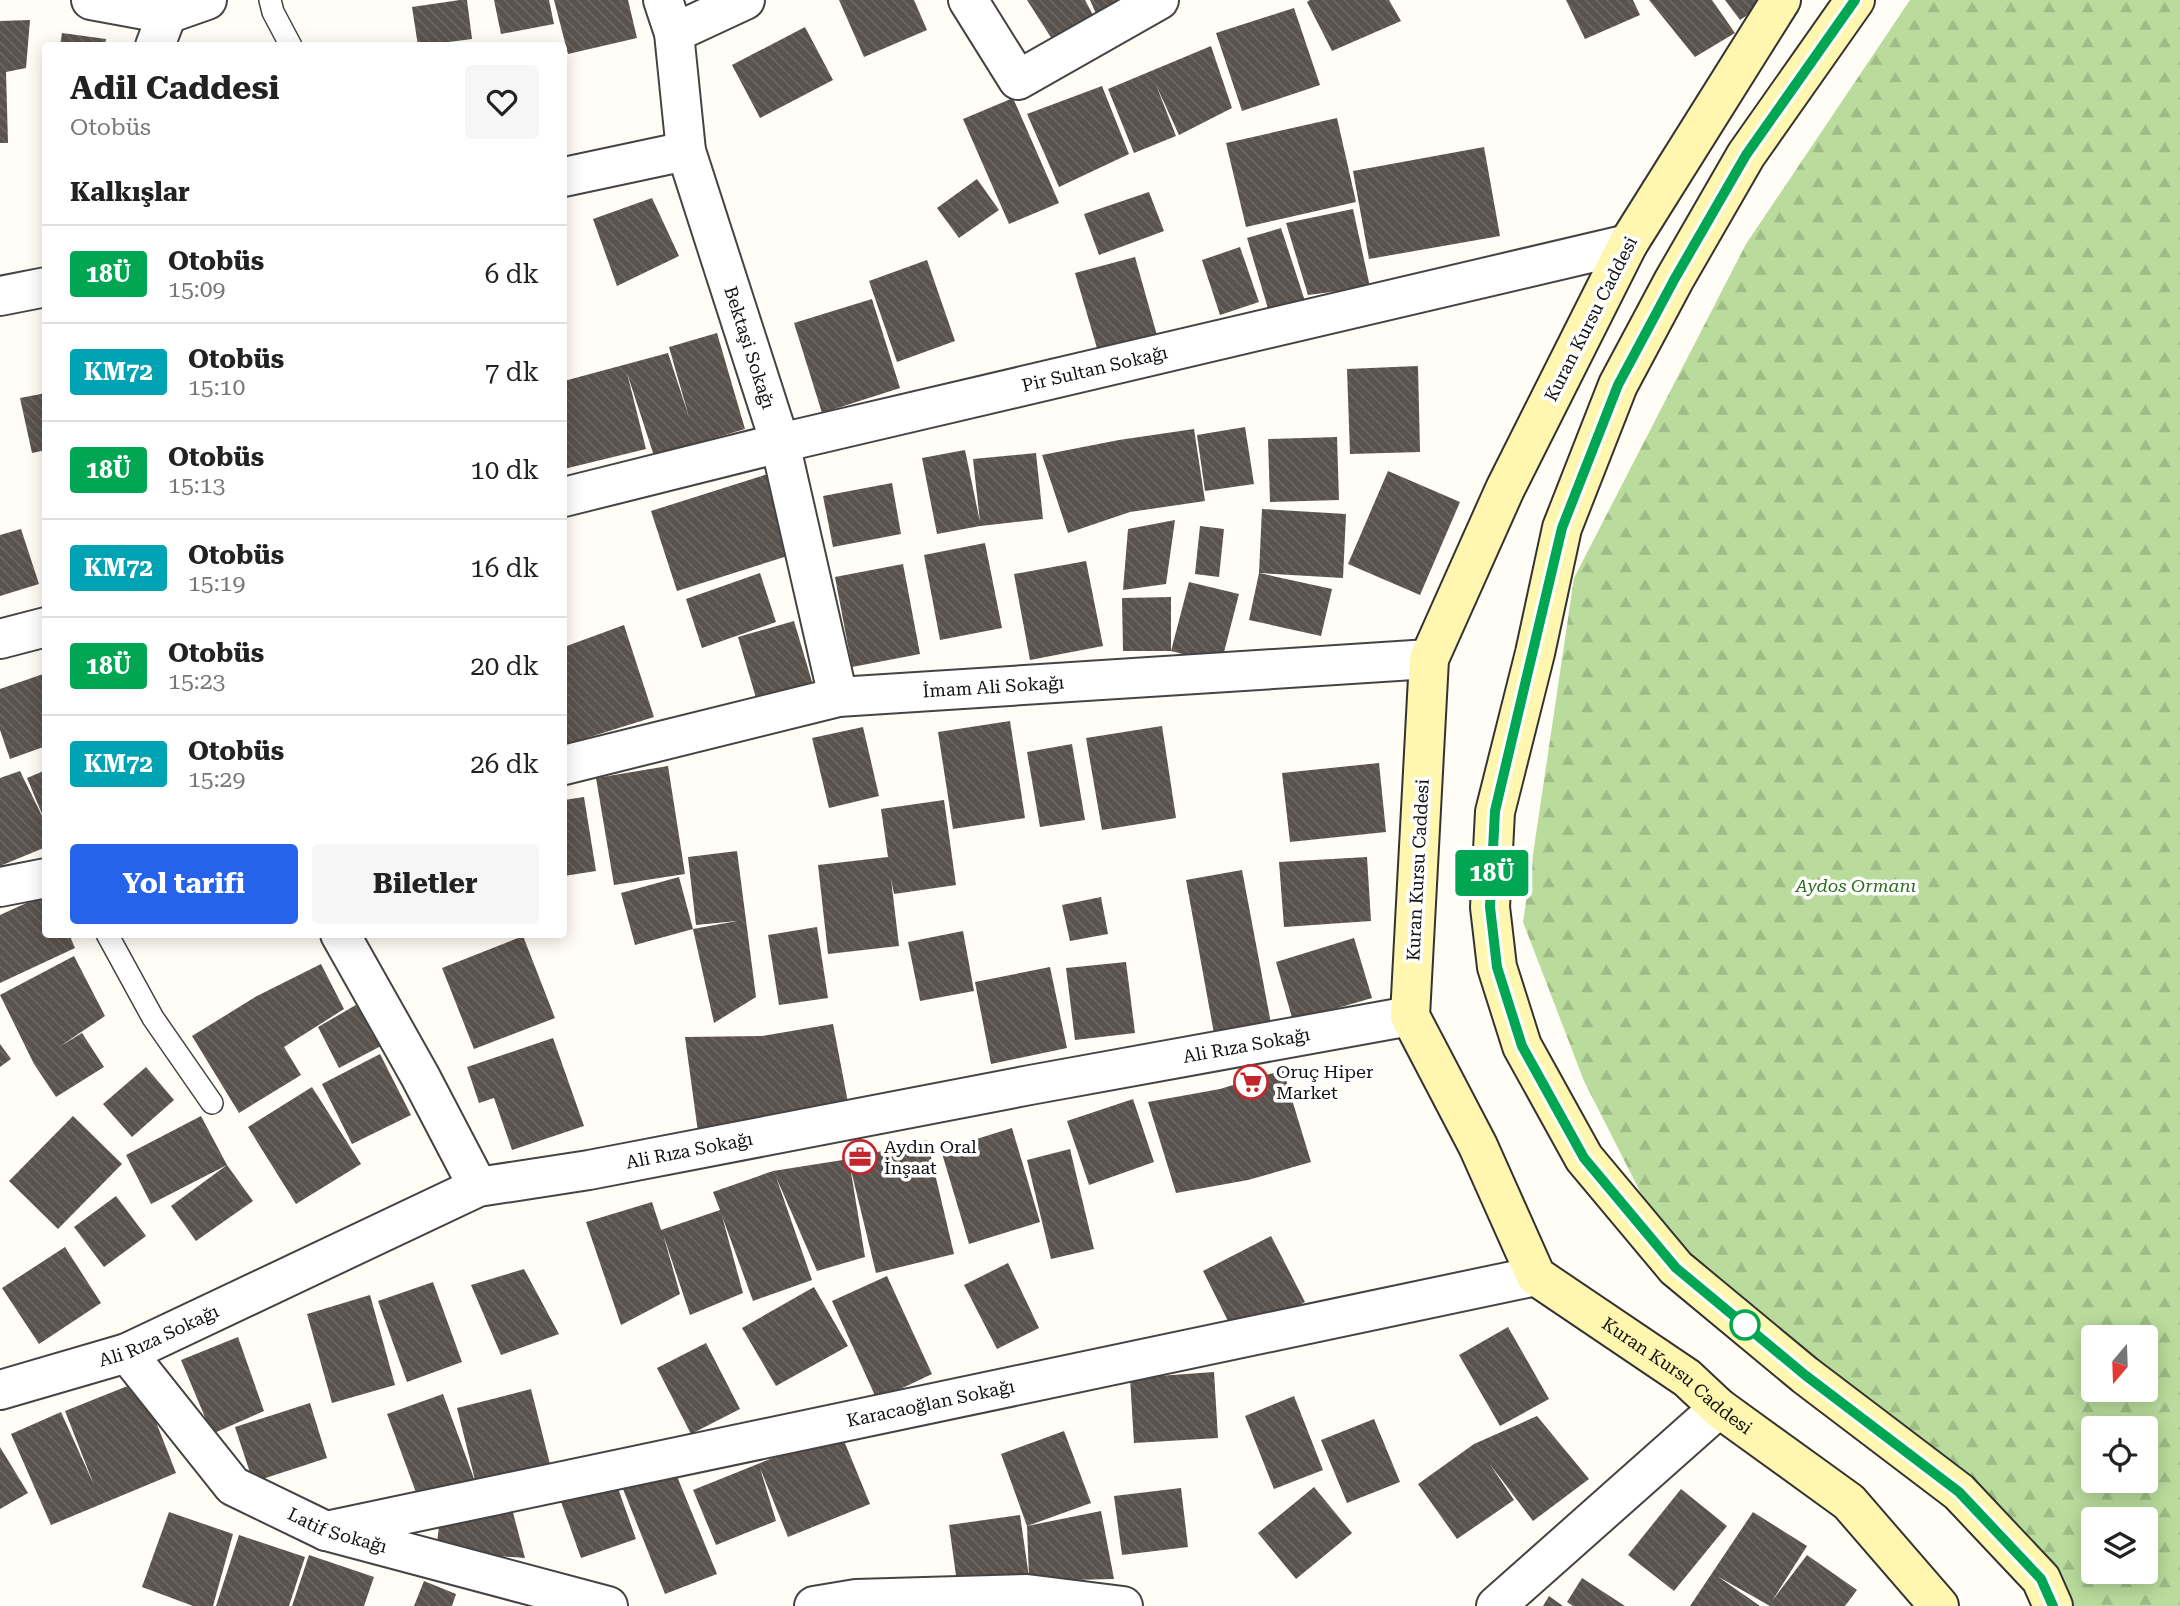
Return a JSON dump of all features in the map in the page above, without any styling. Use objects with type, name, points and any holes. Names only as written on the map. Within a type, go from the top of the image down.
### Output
[{"type":"main road","name":"Kuran Kursu Caddesi","points":[[1410,1016],[1429,659],[1505,489],[1628,244],[1781,0]]},
{"type":"main road","points":[[1855,0],[1746,155],[1674,280],[1618,385],[1562,528],[1495,811],[1490,907],[1497,967],[1522,1046],[1584,1158],[1676,1268],[1805,1375],[1959,1492],[2041,1579],[2053,1606]]},
{"type":"main road","points":[[1410,1016],[1478,1146],[1536,1276]]},
{"type":"main road","name":"Kuran Kursu Caddesi","points":[[1536,1276],[1687,1378],[1719,1408],[1849,1502],[1939,1606]]},
{"type":"street","points":[[90,0],[166,20],[207,0]]},
{"type":"street","points":[[669,17],[745,0]]},
{"type":"street","points":[[968,0],[1018,80],[1159,0]]},
{"type":"street","name":"Bektaşi Sokağı","points":[[669,17],[686,151],[780,443],[838,697]]},
{"type":"street","points":[[567,176],[686,151]]},
{"type":"street","name":"Pir Sultan Sokağı","points":[[567,496],[780,443],[1628,244]]},
{"type":"street","points":[[0,296],[42,288]]},
{"type":"street","points":[[0,639],[42,628]]},
{"type":"street","name":"İmam Ali Sokağı","points":[[567,764],[838,697],[1429,659]]},
{"type":"street","points":[[0,887],[42,879]]},
{"type":"street","points":[[342,938],[420,1076],[478,1187]]},
{"type":"street","name":"Ali Rıza Sokağı","points":[[0,1390],[127,1353],[478,1187],[589,1170],[1044,1082],[1410,1016]]},
{"type":"street","name":"Karacaoğlan Sokağı","points":[[326,1531],[1536,1276]]},
{"type":"street","name":"Latif Sokağı","points":[[127,1353],[233,1486],[326,1531],[608,1606]]},
{"type":"street","points":[[1496,1606],[1719,1408]]},
{"type":"street","points":[[814,1606],[856,1598],[1027,1594],[1123,1606]]},
{"type":"lane","points":[[270,0],[273,12],[289,42]]},
{"type":"lane","points":[[109,938],[153,1018],[212,1103]]},
{"type":"green space","name":"Aydos Ormanı","points":[[1910,0],[2180,0],[2180,1606],[2066,1606],[1662,1235],[1584,1081],[1523,922],[1574,578],[1746,244]]},
{"type":"building","points":[[467,0],[472,39],[417,42],[412,7]]},
{"type":"building","points":[[494,0],[549,0],[554,24],[501,34]]},
{"type":"building","points":[[554,0],[628,0],[637,38],[568,54]]},
{"type":"building","points":[[839,0],[914,0],[927,30],[864,57]]},
{"type":"building","points":[[1027,0],[1085,0],[1100,28],[1059,50]]},
{"type":"building","points":[[1090,0],[1138,0],[1098,18]]},
{"type":"building","points":[[1389,0],[1401,21],[1332,51],[1307,2]]},
{"type":"building","points":[[1566,0],[1633,0],[1640,15],[1585,39]]},
{"type":"building","points":[[1649,0],[1712,0],[1735,33],[1695,57]]},
{"type":"building","points":[[1725,0],[1770,0],[1740,20]]},
{"type":"building","points":[[1294,8],[1320,85],[1242,111],[1216,33]]},
{"type":"building","points":[[30,20],[26,68],[6,72],[8,143],[0,143],[0,21]]},
{"type":"building","points":[[805,27],[833,80],[760,118],[732,65]]},
{"type":"building","points":[[62,33],[106,39],[106,42],[61,42]]},
{"type":"building","points":[[1211,46],[1232,108],[1179,135],[1156,85],[1176,136],[1134,153],[1108,89]]},
{"type":"building","points":[[1102,86],[1129,154],[1059,187],[1027,114]]},
{"type":"building","points":[[1013,98],[1059,203],[1009,224],[963,119]]},
{"type":"building","points":[[1337,118],[1356,202],[1246,227],[1226,143]]},
{"type":"building","points":[[1484,147],[1500,236],[1369,259],[1353,171]]},
{"type":"building","points":[[977,179],[999,210],[959,238],[937,208]]},
{"type":"building","points":[[1149,192],[1164,231],[1099,255],[1084,214]]},
{"type":"building","points":[[652,198],[679,256],[617,286],[593,219]]},
{"type":"building","points":[[1353,209],[1370,287],[1308,295],[1286,223]]},
{"type":"building","points":[[1281,228],[1305,301],[1269,312],[1247,238]]},
{"type":"building","points":[[1240,247],[1259,302],[1220,315],[1202,260]]},
{"type":"building","points":[[1135,257],[1158,339],[1099,355],[1075,273]]},
{"type":"building","points":[[927,260],[955,341],[897,362],[869,281]]},
{"type":"building","points":[[872,299],[900,388],[822,413],[794,323]]},
{"type":"building","points":[[717,333],[745,429],[654,456],[627,373],[646,449],[567,468],[567,380],[668,353],[689,417],[669,347]]},
{"type":"building","points":[[1418,366],[1420,452],[1350,454],[1347,369]]},
{"type":"building","points":[[42,394],[42,451],[32,453],[20,398]]},
{"type":"building","points":[[1245,427],[1254,484],[1205,491],[1197,435]]},
{"type":"building","points":[[1194,429],[1205,501],[1130,512],[1068,533],[1042,455]]},
{"type":"building","points":[[1337,437],[1339,500],[1270,502],[1268,439]]},
{"type":"building","points":[[965,450],[980,522],[973,459],[1036,453],[1043,519],[937,534],[922,458]]},
{"type":"building","points":[[1388,471],[1460,502],[1420,595],[1348,564]]},
{"type":"building","points":[[771,473],[797,553],[677,591],[651,511]]},
{"type":"building","points":[[892,483],[901,534],[833,547],[823,496]]},
{"type":"building","points":[[1262,509],[1346,514],[1343,578],[1259,573]]},
{"type":"building","points":[[1175,520],[1166,584],[1123,590],[1128,529]]},
{"type":"building","points":[[1200,526],[1224,529],[1219,577],[1195,574]]},
{"type":"building","points":[[21,529],[39,584],[0,596],[0,535]]},
{"type":"building","points":[[985,543],[1002,628],[940,640],[924,555]]},
{"type":"building","points":[[1086,561],[1103,646],[1030,660],[1014,574]]},
{"type":"building","points":[[903,564],[920,654],[852,667],[835,577]]},
{"type":"building","points":[[760,573],[776,622],[702,648],[686,599]]},
{"type":"building","points":[[1259,573],[1332,589],[1321,636],[1249,620]]},
{"type":"building","points":[[1189,582],[1239,594],[1221,664],[1171,651]]},
{"type":"building","points":[[1171,597],[1171,651],[1123,651],[1122,598]]},
{"type":"building","points":[[794,621],[815,692],[759,708],[738,637]]},
{"type":"building","points":[[624,625],[654,717],[567,744],[567,646]]},
{"type":"building","points":[[42,674],[42,747],[10,759],[0,730],[0,689]]},
{"type":"building","points":[[1010,721],[1025,818],[953,829],[938,732]]},
{"type":"building","points":[[1162,726],[1176,818],[1102,830],[1086,738]]},
{"type":"building","points":[[863,727],[879,796],[829,808],[812,738]]},
{"type":"building","points":[[1072,744],[1085,820],[1040,827],[1027,752]]},
{"type":"building","points":[[1379,763],[1386,832],[1290,842],[1282,773]]},
{"type":"building","points":[[668,766],[685,874],[614,885],[596,778]]},
{"type":"building","points":[[20,771],[42,816],[42,849],[0,866],[0,778]]},
{"type":"building","points":[[42,772],[42,814],[27,778]]},
{"type":"building","points":[[584,797],[596,871],[567,876],[567,800]]},
{"type":"building","points":[[944,800],[956,885],[894,894],[891,879],[899,946],[828,954],[818,865],[888,857],[881,809]]},
{"type":"building","points":[[737,851],[756,997],[714,1023],[693,929],[737,921],[696,925],[688,857]]},
{"type":"building","points":[[1367,857],[1371,921],[1284,927],[1279,862]]},
{"type":"building","points":[[1242,870],[1272,1029],[1215,1039],[1186,880]]},
{"type":"building","points":[[679,877],[693,929],[635,945],[621,893]]},
{"type":"building","points":[[42,896],[42,938],[71,938],[75,948],[0,983],[0,915]]},
{"type":"building","points":[[1101,897],[1108,934],[1070,941],[1062,905]]},
{"type":"building","points":[[817,927],[828,998],[779,1005],[768,935]]},
{"type":"building","points":[[963,931],[974,991],[920,1001],[908,942]]},
{"type":"building","points":[[524,938],[555,1018],[474,1049],[442,968]]},
{"type":"building","points":[[1354,938],[1372,998],[1293,1021],[1276,962]]},
{"type":"building","points":[[74,956],[105,1016],[59,1047],[82,1033],[104,1067],[56,1097],[34,1064],[0,995]]},
{"type":"building","points":[[1126,962],[1135,1033],[1075,1040],[1066,968]]},
{"type":"building","points":[[321,964],[344,1009],[284,1047],[301,1075],[239,1113],[192,1036],[257,996]]},
{"type":"building","points":[[1050,967],[1067,1048],[991,1064],[975,982]]},
{"type":"building","points":[[361,1002],[383,1045],[339,1068],[318,1027]]},
{"type":"building","points":[[833,1024],[849,1108],[698,1132],[685,1037],[762,1036]]},
{"type":"building","points":[[553,1038],[584,1126],[512,1150],[494,1098],[479,1103],[467,1067]]},
{"type":"building","points":[[0,1044],[11,1059],[0,1067]]},
{"type":"building","points":[[380,1054],[411,1115],[352,1144],[322,1084]]},
{"type":"building","points":[[146,1067],[174,1100],[132,1137],[103,1104]]},
{"type":"building","points":[[1283,1070],[1311,1162],[1248,1180],[1176,1193],[1148,1102],[1220,1089]]},
{"type":"building","points":[[312,1087],[361,1164],[296,1204],[248,1127]]},
{"type":"building","points":[[1133,1099],[1154,1162],[1089,1185],[1067,1121]]},
{"type":"building","points":[[73,1116],[122,1164],[58,1229],[9,1181]]},
{"type":"building","points":[[201,1116],[227,1165],[151,1204],[126,1155]]},
{"type":"building","points":[[1012,1128],[1040,1222],[969,1244],[941,1150]]},
{"type":"building","points":[[927,1140],[954,1254],[876,1273],[850,1166],[865,1257],[817,1271],[776,1177],[812,1280],[753,1301],[722,1216],[743,1293],[690,1315],[663,1234],[680,1294],[621,1325],[586,1222],[652,1202],[661,1230],[720,1210],[713,1192],[773,1171],[849,1159]]},
{"type":"building","points":[[1070,1149],[1094,1249],[1051,1259],[1027,1160]]},
{"type":"building","points":[[227,1165],[253,1201],[196,1241],[171,1206]]},
{"type":"building","points":[[116,1196],[146,1236],[104,1267],[74,1227]]},
{"type":"building","points":[[1271,1236],[1305,1302],[1236,1337],[1203,1271]]},
{"type":"building","points":[[65,1247],[101,1303],[39,1344],[2,1288]]},
{"type":"building","points":[[1008,1263],[1039,1328],[997,1349],[964,1285]]},
{"type":"building","points":[[524,1269],[559,1334],[501,1355],[471,1285]]},
{"type":"building","points":[[887,1276],[932,1374],[877,1400],[832,1301]]},
{"type":"building","points":[[433,1282],[462,1362],[407,1382],[378,1301]]},
{"type":"building","points":[[814,1287],[848,1346],[776,1386],[742,1328]]},
{"type":"building","points":[[370,1295],[395,1385],[332,1403],[307,1314]]},
{"type":"building","points":[[1508,1327],[1549,1399],[1500,1426],[1459,1355]]},
{"type":"building","points":[[238,1337],[264,1411],[212,1434],[181,1360]]},
{"type":"building","points":[[706,1343],[740,1409],[691,1434],[657,1368]]},
{"type":"building","points":[[1214,1372],[1218,1438],[1134,1443],[1130,1378]]},
{"type":"building","points":[[140,1381],[176,1473],[51,1525],[11,1434],[61,1412],[94,1485],[65,1411]]},
{"type":"building","points":[[531,1389],[551,1468],[421,1506],[387,1414],[443,1394],[476,1484],[457,1408]]},
{"type":"building","points":[[1294,1396],[1323,1470],[1274,1489],[1245,1416]]},
{"type":"building","points":[[310,1403],[327,1458],[253,1482],[235,1427]]},
{"type":"building","points":[[1537,1416],[1589,1479],[1533,1521],[1489,1463],[1514,1500],[1457,1539],[1418,1484],[1474,1444]]},
{"type":"building","points":[[1374,1419],[1400,1482],[1347,1503],[1321,1440]]},
{"type":"building","points":[[840,1431],[870,1504],[788,1537],[760,1468],[776,1521],[716,1545],[693,1490]]},
{"type":"building","points":[[1064,1431],[1091,1503],[1027,1526],[1001,1454]]},
{"type":"building","points":[[0,1447],[28,1493],[0,1509]]},
{"type":"building","points":[[674,1469],[717,1574],[665,1594],[623,1489]]},
{"type":"building","points":[[614,1477],[636,1539],[581,1558],[559,1496]]},
{"type":"building","points":[[1314,1487],[1352,1533],[1296,1579],[1258,1533]]},
{"type":"building","points":[[1181,1488],[1188,1547],[1122,1555],[1114,1496]]},
{"type":"building","points":[[1681,1489],[1727,1526],[1674,1591],[1628,1555]]},
{"type":"building","points":[[511,1505],[525,1558],[436,1552],[440,1517]]},
{"type":"building","points":[[1101,1511],[1114,1579],[1029,1581],[958,1590],[949,1525],[1020,1515],[1029,1577],[1027,1526]]},
{"type":"building","points":[[169,1512],[233,1534],[213,1606],[193,1606],[142,1587]]},
{"type":"building","points":[[1753,1512],[1807,1546],[1772,1601],[1807,1555],[1857,1590],[1845,1606],[1770,1606],[1717,1576],[1760,1606],[1690,1606]]},
{"type":"building","points":[[239,1535],[305,1557],[289,1606],[216,1606]]},
{"type":"building","points":[[309,1555],[374,1577],[364,1606],[292,1606]]},
{"type":"building","points":[[1582,1578],[1625,1606],[1573,1606],[1567,1602]]},
{"type":"building","points":[[424,1581],[456,1594],[452,1606],[414,1606]]},
{"type":"building","points":[[1549,1596],[1563,1606],[1543,1606]]},
{"type":"bus line","name":"18Ü","points":[[1855,0],[1746,155],[1674,280],[1618,385],[1562,528],[1535,653],[1495,811],[1490,907],[1497,967],[1522,1046],[1584,1158],[1676,1268],[1805,1375],[1959,1492],[2041,1579],[2053,1606]]},
{"type":"place","name":"Oruç Hiper Market","points":[[1251,1082]]},
{"type":"place","name":"Aydın Oral İnşaat","points":[[860,1157]]}]
